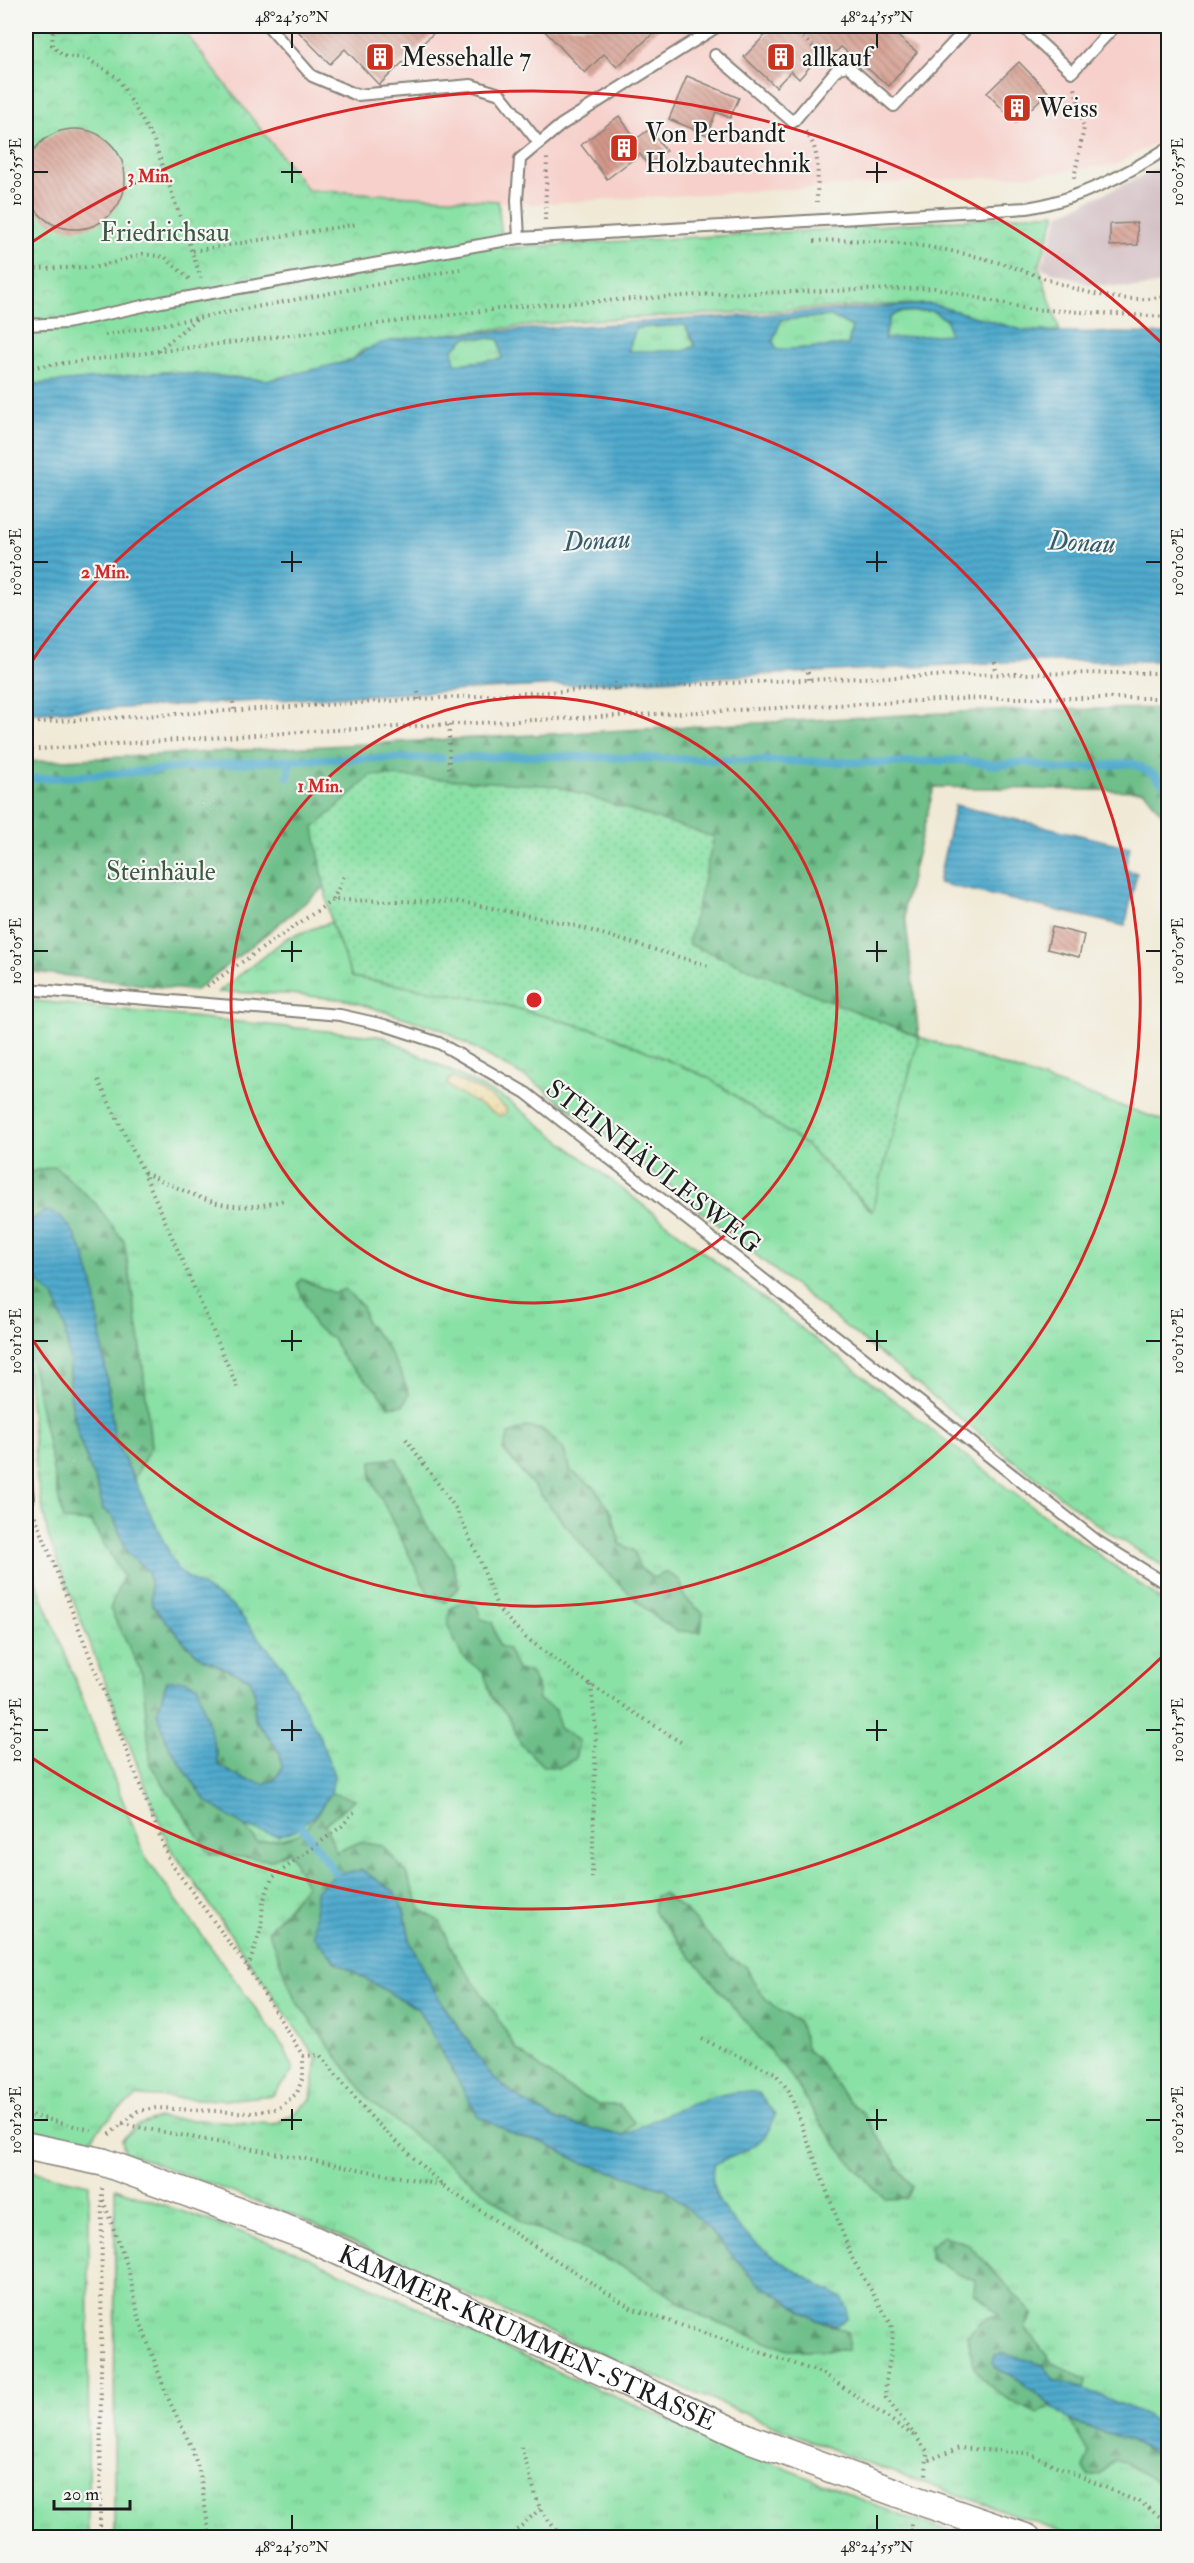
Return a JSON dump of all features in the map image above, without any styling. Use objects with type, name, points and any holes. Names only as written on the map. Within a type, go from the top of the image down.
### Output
[{"type":"street","name":"KAMMER-KRUMMEN-STRASSE","points":[[26,2146],[103,2162],[303,2235],[750,2439],[1027,2538]]},
{"type":"lane","points":[[268,26],[312,76],[357,95],[471,85],[500,94],[543,145]]},
{"type":"lane","points":[[519,238],[517,200],[520,159],[543,145],[561,125],[718,26]]},
{"type":"lane","points":[[715,55],[793,122],[838,68],[848,66],[894,106],[969,26]]},
{"type":"lane","points":[[1022,26],[1072,72],[1114,26]]},
{"type":"lane","points":[[26,325],[66,323],[205,294],[519,238],[1028,208],[1065,201],[1136,168],[1168,148]]},
{"type":"lane","name":"STEINHÄULESWEG","points":[[26,989],[186,1000],[340,1015],[384,1025],[439,1043],[526,1093],[1097,1542],[1168,1585]]},
{"type":"lane","points":[[26,1478],[27,1501]]},
{"type":"path","points":[[53,26],[52,45],[63,56],[86,58],[118,78],[154,141],[193,251],[205,294]]},
{"type":"path","points":[[789,26],[838,68]]},
{"type":"path","points":[[1065,201],[1075,176],[1084,128],[1072,72]]},
{"type":"path","points":[[793,122],[812,140],[817,163],[818,220]]},
{"type":"path","points":[[543,145],[544,236]]},
{"type":"path","points":[[193,251],[357,224]]},
{"type":"path","points":[[804,241],[863,239],[931,246],[1000,263],[1066,287],[1137,299],[1168,295]]},
{"type":"path","points":[[26,265],[29,269],[98,267],[143,254],[165,257],[205,294]]},
{"type":"path","points":[[95,337],[472,267]]},
{"type":"path","points":[[26,368],[521,306],[837,289],[935,288],[1028,309],[1168,317]]},
{"type":"path","points":[[157,351],[196,319]]},
{"type":"path","points":[[995,662],[996,672]]},
{"type":"path","points":[[808,672],[809,680]]},
{"type":"path","points":[[26,723],[809,680],[996,672],[1168,673]]},
{"type":"path","points":[[615,682],[616,690]]},
{"type":"path","points":[[418,692],[419,700]]},
{"type":"path","points":[[26,750],[315,731],[980,698],[1168,698],[1168,738]]},
{"type":"path","points":[[233,702],[234,710]]},
{"type":"path","points":[[51,712],[51,721]]},
{"type":"path","points":[[448,725],[449,772]]},
{"type":"path","points":[[186,1000],[333,900],[344,876]]},
{"type":"path","points":[[333,900],[462,902],[569,924],[709,966]]},
{"type":"path","points":[[98,1080],[144,1173],[239,1391]]},
{"type":"path","points":[[144,1173],[225,1207],[260,1207],[284,1200]]},
{"type":"path","points":[[406,1438],[456,1509],[479,1558],[498,1609],[526,1638],[591,1685],[682,1743]]},
{"type":"path","points":[[26,2115],[108,2134],[138,2111],[156,2108],[252,2113],[279,2108],[297,2093],[303,2077],[303,2056],[248,1968],[170,1862],[27,1501]]},
{"type":"path","points":[[591,1685],[596,1730],[592,1879]]},
{"type":"path","points":[[248,1968],[261,1929],[263,1902],[272,1878],[285,1866],[342,1827],[354,1812]]},
{"type":"path","points":[[702,2039],[775,2073],[789,2091],[852,2258],[891,2324],[894,2336],[885,2388],[886,2398],[927,2451],[928,2468]]},
{"type":"path","points":[[303,2056],[320,2055],[373,2119],[443,2186],[631,2308],[824,2374],[917,2438]]},
{"type":"path","points":[[121,2124],[443,2186]]},
{"type":"path","points":[[100,2538],[102,2197],[128,2268],[139,2318],[167,2396],[191,2446],[200,2474],[210,2538]]},
{"type":"path","points":[[521,2447],[540,2509],[562,2538]]},
{"type":"path","points":[[929,2460],[959,2448],[1027,2452],[1143,2504],[1168,2523]]},
{"type":"path","points":[[508,2538],[540,2509]]},
{"type":"path","points":[[910,2538],[909,2530],[929,2538]]},
{"type":"shaded area","points":[[180,26],[1168,26],[1168,136],[1115,165],[1030,175],[532,204],[308,190]]},
{"type":"shaded area","points":[[1168,164],[1168,283],[1136,288],[1089,284],[1041,268],[1060,214]]},
{"type":"green space","name":"Friedrichsau","points":[[26,26],[180,26],[308,190],[498,201],[503,248],[819,230],[1056,213],[1039,267],[1060,331],[1025,331],[931,304],[882,305],[576,321],[436,335],[362,350],[353,359],[330,367],[269,380],[166,372],[26,385]]},
{"type":"green space","points":[[932,311],[947,320],[950,335],[884,339],[890,317],[900,312]]},
{"type":"green space","points":[[831,316],[852,327],[848,345],[777,350],[773,341],[781,320]]},
{"type":"green space","points":[[685,325],[695,346],[684,351],[628,352],[636,328]]},
{"type":"green space","points":[[467,337],[499,339],[502,359],[454,364],[453,349]]},
{"type":"green space","name":"Steinhäule","points":[[1168,708],[1168,821],[1144,791],[934,787],[904,906],[919,1037],[688,944],[314,828],[326,886],[195,991],[26,971],[26,762],[981,711]]},
{"type":"green space","points":[[372,775],[556,786],[714,837],[688,944],[919,1037],[872,1211],[806,1145],[709,1078],[603,1032],[486,1000],[352,977],[331,922],[314,828]]},
{"type":"green space","points":[[331,922],[352,977],[486,1000],[603,1032],[709,1078],[806,1145],[871,1211],[919,1037],[1168,1122],[1168,1569],[1106,1531],[1010,1458],[636,1159],[537,1084],[441,1029],[347,1000],[289,994],[218,992],[287,938]]},
{"type":"green space","points":[[26,1000],[384,1037],[509,1101],[1012,1492],[1168,1605],[1168,2537],[1078,2537],[848,2456],[569,2341],[300,2218],[125,2152],[122,2140],[136,2126],[158,2118],[274,2124],[292,2115],[311,2099],[317,2059],[169,1846],[48,1536],[37,1480],[26,1355]]},
{"type":"green space","points":[[55,1166],[95,1203],[124,1241],[141,1348],[151,1446],[134,1479],[115,1440],[94,1289],[28,1219],[26,1223],[26,1173]]},
{"type":"green space","points":[[26,1271],[55,1297],[65,1329],[70,1362],[70,1395],[79,1439],[98,1488],[103,1509],[114,1518],[127,1552],[149,1573],[152,1605],[188,1646],[203,1659],[250,1679],[255,1695],[254,1719],[280,1753],[282,1768],[275,1780],[264,1784],[240,1778],[218,1765],[198,1686],[167,1681],[157,1713],[168,1745],[205,1800],[245,1827],[257,1842],[287,1838],[303,1831],[331,1793],[355,1799],[325,1824],[336,1852],[360,1842],[383,1846],[406,1873],[421,1910],[440,1922],[456,1957],[494,2011],[516,2049],[565,2086],[598,2105],[619,2105],[634,2122],[624,2136],[556,2120],[526,2103],[492,2077],[438,1997],[411,1944],[404,1911],[314,1936],[336,1962],[418,2009],[446,2058],[517,2136],[542,2142],[581,2162],[666,2189],[815,2319],[848,2332],[848,2350],[789,2350],[705,2318],[628,2269],[527,2225],[371,2102],[295,2000],[268,1931],[306,1886],[289,1851],[271,1860],[210,1854],[151,1766],[142,1674],[110,1609],[123,1576],[91,1522],[63,1520],[26,1334]]},
{"type":"green space","points":[[301,1279],[334,1293],[345,1289],[362,1306],[366,1322],[384,1343],[401,1373],[409,1395],[403,1405],[389,1407],[377,1390],[344,1360],[333,1339],[314,1326],[297,1284]]},
{"type":"green space","points":[[526,1427],[543,1430],[563,1448],[571,1471],[594,1487],[612,1513],[620,1544],[634,1551],[640,1568],[654,1578],[666,1572],[680,1580],[685,1598],[703,1613],[701,1632],[676,1631],[649,1612],[598,1564],[503,1449],[509,1434]]},
{"type":"green space","points":[[396,1458],[427,1527],[451,1557],[459,1587],[445,1602],[429,1595],[371,1478],[372,1461]]},
{"type":"green space","points":[[27,1558],[145,1857],[285,2049],[293,2071],[273,2095],[223,2100],[138,2096],[113,2114],[87,2143],[26,2129]]},
{"type":"green space","points":[[466,1599],[477,1607],[481,1619],[492,1622],[499,1646],[508,1649],[517,1670],[529,1672],[537,1685],[539,1700],[556,1710],[559,1728],[579,1741],[575,1759],[558,1768],[543,1766],[520,1743],[509,1717],[492,1698],[484,1673],[462,1656],[448,1626],[450,1609]]},
{"type":"green space","points":[[663,1894],[684,1909],[730,1959],[746,1966],[755,1985],[773,2006],[799,2022],[807,2050],[819,2060],[846,2098],[862,2112],[912,2187],[907,2198],[885,2199],[855,2168],[821,2124],[792,2077],[653,1911],[656,1896]]},
{"type":"green space","points":[[26,2170],[89,2184],[88,2537],[26,2537]]},
{"type":"green space","points":[[115,2188],[292,2250],[562,2374],[728,2445],[912,2520],[974,2537],[114,2537]]},
{"type":"green space","points":[[942,2236],[968,2244],[1033,2314],[1025,2328],[1052,2362],[1086,2380],[1085,2389],[996,2368],[1019,2380],[1051,2406],[1038,2414],[1001,2395],[985,2381],[974,2364],[967,2336],[983,2320],[999,2314],[974,2293],[975,2280],[930,2259],[930,2246]]},
{"type":"green space","points":[[1070,2421],[1129,2440],[1168,2461],[1168,2491],[1126,2462],[1115,2460],[1100,2475],[1089,2477],[1083,2468],[1089,2454]]},
{"type":"sand","points":[[454,1078],[486,1093],[506,1108],[506,1114],[500,1116],[454,1091],[447,1084],[449,1079]]},
{"type":"water","name":"Donau","points":[[931,304],[1025,331],[1168,334],[1168,661],[1027,661],[26,713],[26,385],[166,372],[269,380],[353,360],[361,353],[381,343],[436,335]],"holes":[[[932,311],[947,320],[949,334],[884,339],[890,317],[900,312]],[[831,316],[852,327],[848,345],[777,350],[773,341],[781,320]],[[685,325],[695,346],[684,351],[628,351],[636,328]],[[467,337],[499,339],[502,359],[455,364],[453,349]]]},
{"type":"water","points":[[955,805],[1130,847],[1125,869],[1137,873],[1125,926],[938,883]]},
{"type":"water","points":[[46,1211],[60,1216],[71,1229],[84,1253],[94,1289],[115,1440],[178,1571],[233,1606],[283,1667],[319,1735],[334,1775],[331,1793],[316,1814],[296,1830],[278,1836],[245,1827],[205,1800],[168,1745],[157,1713],[167,1681],[185,1680],[198,1686],[218,1765],[240,1778],[264,1784],[275,1780],[282,1768],[280,1753],[254,1718],[255,1695],[250,1679],[203,1659],[188,1646],[152,1605],[149,1573],[127,1552],[114,1518],[103,1509],[98,1488],[79,1439],[70,1395],[70,1362],[65,1329],[55,1298],[26,1271],[26,1223]]},
{"type":"water","points":[[361,1870],[394,1891],[404,1911],[411,1944],[438,1997],[492,2077],[526,2103],[556,2120],[624,2136],[690,2104],[728,2093],[759,2093],[775,2115],[771,2126],[760,2141],[752,2147],[714,2164],[713,2185],[722,2206],[737,2226],[780,2261],[842,2298],[848,2309],[847,2318],[836,2326],[815,2319],[757,2282],[698,2218],[666,2189],[581,2162],[542,2142],[517,2136],[478,2116],[418,2009],[336,1962],[314,1936],[316,1891],[336,1874]]},
{"type":"water","points":[[1004,2354],[1044,2365],[1054,2380],[1085,2389],[1144,2414],[1168,2431],[1168,2461],[1129,2440],[1070,2421],[1019,2380],[996,2368],[993,2362],[995,2355]]},
{"type":"building","name":"Messehalle 7","points":[[293,26],[441,26],[379,85],[345,49],[330,64]]},
{"type":"building","points":[[540,26],[661,26],[617,67],[604,54],[585,73]]},
{"type":"building","points":[[774,26],[885,26],[917,52],[889,86],[841,47],[830,58],[823,52],[799,79],[791,71],[776,87],[744,57]]},
{"type":"building","name":"Weiss","points":[[1019,62],[1048,92],[1016,123],[987,93]]},
{"type":"building","points":[[687,76],[739,98],[730,118],[716,112],[707,135],[669,119]]},
{"type":"building","name":"Von Perbandt Holzbautechnik","points":[[619,116],[636,139],[650,129],[666,151],[648,165],[640,154],[607,179],[581,145]]},
{"type":"building","points":[[75,129],[94,133],[110,144],[121,160],[125,179],[121,198],[110,214],[94,225],[75,229],[56,225],[40,214],[29,198],[25,179],[29,160],[40,144],[56,133]]},
{"type":"building","points":[[1137,223],[1138,245],[1110,246],[1110,224]]},
{"type":"building","points":[[1052,927],[1084,935],[1079,957],[1047,949]]},
{"type":"waterway","points":[[454,758],[528,756],[885,763],[961,760],[996,765],[1027,762],[1059,770],[1132,763],[1152,773],[1168,788]]},
{"type":"waterway","points":[[26,779],[291,760],[442,758]]},
{"type":"waterway","points":[[288,777],[290,760]]},
{"type":"waterway","points":[[301,1825],[336,1874]]},
{"type":"place","name":"Messehalle 7","points":[[380,57]]},
{"type":"place","name":"allkauf","points":[[781,57]]},
{"type":"place","name":"Weiss","points":[[1017,108]]},
{"type":"place","name":"Von Perbandt Holzbautechnik","points":[[624,148]]}]
